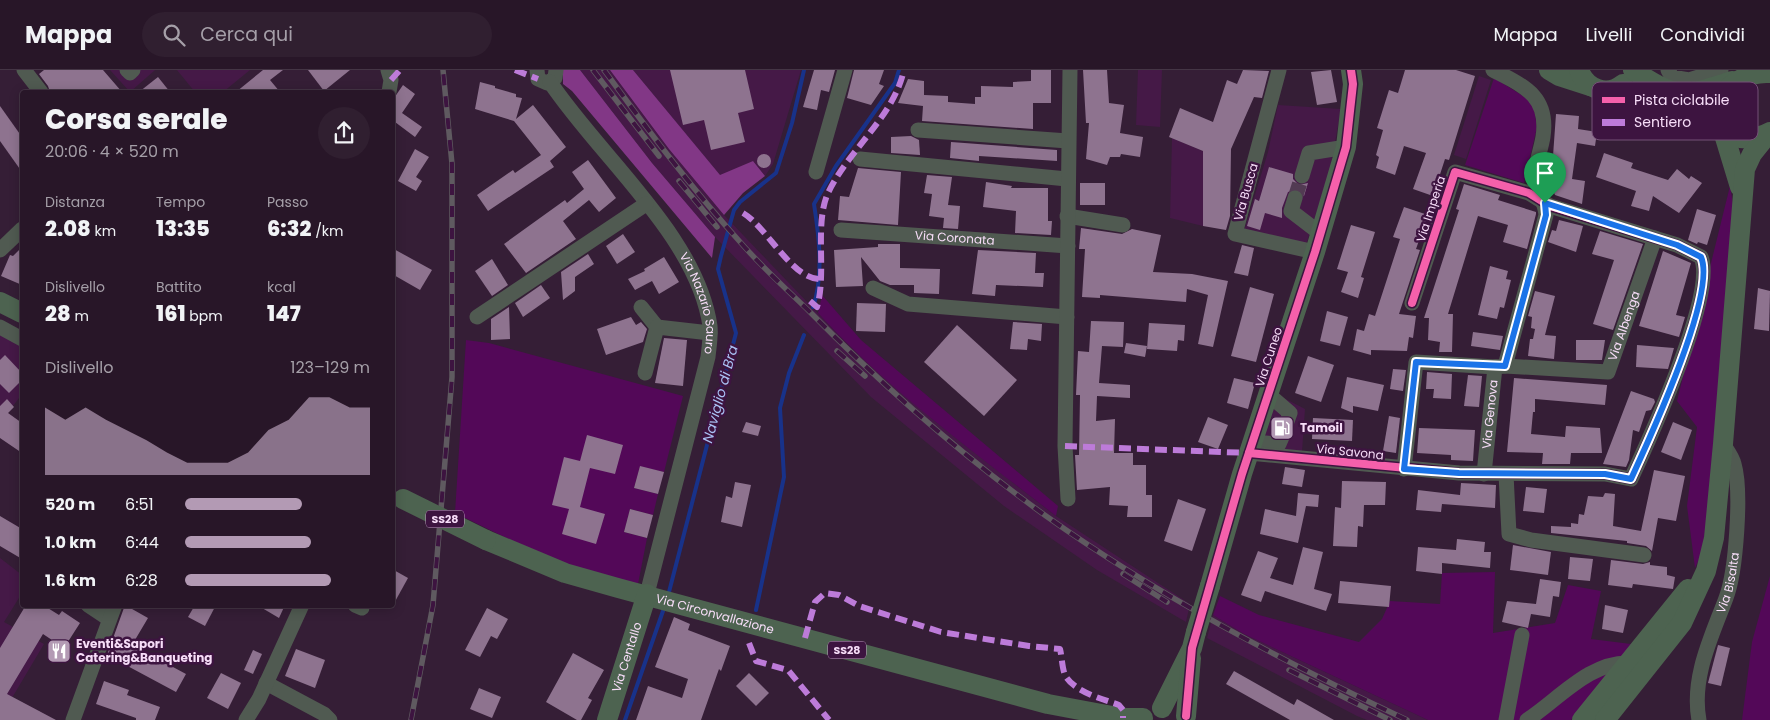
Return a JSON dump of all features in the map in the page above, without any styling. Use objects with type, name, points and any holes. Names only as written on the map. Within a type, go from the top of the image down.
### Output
[{"type":"main road","name":"Via Cuneo","points":[[1194,640],[1251,447],[1318,243],[1346,147],[1353,84],[1352,70]]},
{"type":"main road","points":[[1549,70],[1559,76],[1584,78]]},
{"type":"main road","points":[[1627,82],[1633,70],[1653,82]]},
{"type":"main road","points":[[1715,82],[1727,76],[1759,72]]},
{"type":"main road","name":"Via Bisalta","points":[[1714,538],[1745,169],[1752,154],[1769,133]]},
{"type":"main road","name":"Via Bisalta","points":[[1726,140],[1734,163],[1742,196]]},
{"type":"main road","points":[[0,302],[20,312]]},
{"type":"main road","name":"Via Circonvallazione","points":[[398,497],[486,540],[565,573],[1048,704],[1123,718],[1143,719]]},
{"type":"main road","points":[[1582,720],[1682,599],[1714,538]]},
{"type":"main road","points":[[1605,720],[1682,623],[1706,571],[1714,538]]},
{"type":"main road","name":"Via Centallo","points":[[607,720],[647,594]]},
{"type":"main road","points":[[1162,708],[1194,640]]},
{"type":"main road","points":[[1143,719],[1149,713],[1162,708],[1171,708],[1188,718],[1194,640]]},
{"type":"main road","name":"Via Circonvallazione","points":[[1048,704],[1083,720]]},
{"type":"street","points":[[24,70],[39,90]]},
{"type":"street","points":[[127,70],[130,73],[133,70]]},
{"type":"street","points":[[388,70],[391,80],[389,90]]},
{"type":"street","name":"Via Nazario Sauro","points":[[537,70],[538,79],[544,83],[553,76],[566,107],[646,204],[688,259],[702,295],[710,333],[708,357],[647,594]]},
{"type":"street","points":[[816,172],[845,70]]},
{"type":"street","points":[[1068,499],[1065,446],[1070,70]]},
{"type":"street","name":"Via Busca","points":[[1279,70],[1235,234],[1318,243]]},
{"type":"street","name":"Via Genova","points":[[1484,474],[1500,366],[1546,215],[1545,203],[1537,191],[1535,175],[1545,121],[1542,108],[1525,87],[1493,70]]},
{"type":"street","points":[[1668,70],[1672,77],[1682,81],[1727,76]]},
{"type":"street","points":[[918,130],[1068,140]]},
{"type":"street","points":[[1302,176],[1309,154],[1346,147]]},
{"type":"street","points":[[860,160],[1068,178]]},
{"type":"street","name":"Via Imperia","points":[[1412,303],[1455,172],[1529,193],[1545,203],[1655,238],[1701,257]]},
{"type":"street","points":[[1295,198],[1291,211],[1318,243]]},
{"type":"street","points":[[477,317],[646,204]]},
{"type":"street","points":[[1067,216],[1123,225]]},
{"type":"street","name":"Via Coronata","points":[[841,230],[1068,246]]},
{"type":"street","points":[[0,250],[20,231]]},
{"type":"street","name":"Via Albenga","points":[[1500,366],[1608,372],[1655,238]]},
{"type":"street","name":"Via Savona","points":[[1251,447],[1404,469],[1484,474],[1605,474],[1631,479],[1657,422],[1686,350],[1700,297],[1705,264],[1701,257]]},
{"type":"street","points":[[873,288],[908,304],[1067,318]]},
{"type":"street","points":[[641,307],[656,327],[710,333]]},
{"type":"street","points":[[0,327],[20,339]]},
{"type":"street","points":[[645,373],[656,327]]},
{"type":"street","points":[[1404,469],[1416,362],[1500,366]]},
{"type":"street","points":[[1251,447],[1279,444],[1290,413],[1268,394]]},
{"type":"street","name":"Via Bisalta","points":[[1699,720],[1698,697],[1701,670],[1711,634],[1727,598],[1735,563],[1737,503],[1734,464],[1723,444]]},
{"type":"street","points":[[1506,474],[1509,534],[1531,540],[1644,555]]},
{"type":"street","points":[[92,608],[109,619]]},
{"type":"street","points":[[73,720],[114,608]]},
{"type":"street","points":[[246,720],[266,683],[301,608]]},
{"type":"street","points":[[1506,720],[1522,634]]},
{"type":"street","points":[[1527,720],[1595,671],[1623,662],[1630,663]]},
{"type":"street","points":[[266,683],[324,714],[330,720]]},
{"type":"shaded area","points":[[110,70],[155,70],[132,90],[128,90]]},
{"type":"shaded area","points":[[177,70],[250,70],[225,90],[193,90]]},
{"type":"shaded area","points":[[563,70],[580,70],[652,163],[715,237],[712,258],[572,91],[563,84]]},
{"type":"shaded area","points":[[580,70],[610,70],[669,149],[724,215],[848,345],[936,422],[1056,516],[1190,604],[1186,622],[1097,570],[1004,506],[871,397],[715,237],[652,163]]},
{"type":"shaded area","points":[[610,70],[633,70],[720,175],[753,161],[765,176],[743,193],[724,215],[669,149]]},
{"type":"shaded area","points":[[633,70],[801,70],[773,164],[765,176],[753,161],[720,176]]},
{"type":"shaded area","points":[[1138,70],[1162,70],[1160,127],[1136,125]]},
{"type":"shaded area","points":[[1479,76],[1491,80],[1466,159],[1454,155]]},
{"type":"shaded area","points":[[1494,78],[1533,102],[1537,127],[1524,183],[1465,165]]},
{"type":"shaded area","points":[[1278,105],[1341,109],[1330,170],[1306,245],[1244,231],[1268,152]]},
{"type":"shaded area","points":[[1172,138],[1203,151],[1203,226],[1170,218]]},
{"type":"shaded area","points":[[1730,186],[1734,210],[1712,491],[1701,555],[1695,568],[1687,506],[1697,427],[1677,401]]},
{"type":"shaded area","points":[[822,295],[861,340],[1058,506],[1056,516],[932,419],[873,368],[818,313]]},
{"type":"shaded area","points":[[0,333],[20,344],[20,397],[0,423]]},
{"type":"shaded area","points":[[466,340],[489,343],[683,396],[664,472],[640,467],[634,488],[658,494],[653,515],[630,509],[624,532],[647,538],[638,584],[558,563],[455,513]]},
{"type":"shaded area","points":[[1274,393],[1305,409],[1302,452],[1256,447]]},
{"type":"shaded area","points":[[0,558],[20,573],[20,596],[4,622],[44,644],[0,718]]},
{"type":"shaded area","points":[[1495,572],[1493,633],[1555,623],[1568,585],[1601,591],[1591,639],[1639,645],[1571,720],[1428,720],[1244,634],[1213,615],[1220,596],[1259,615],[1359,642],[1382,619],[1390,601],[1440,604],[1442,573]]},
{"type":"shaded area","points":[[1770,576],[1770,720],[1742,720],[1752,642]]},
{"type":"shaded area","points":[[1213,615],[1244,634],[1428,720],[1367,720],[1357,716],[1207,638]]},
{"type":"building","points":[[44,70],[103,70],[120,90],[49,90],[39,74]]},
{"type":"building","points":[[263,70],[283,70],[270,80],[278,90],[238,90]]},
{"type":"building","points":[[308,70],[350,70],[325,90],[323,90]]},
{"type":"building","points":[[670,70],[745,70],[754,109],[738,113],[745,142],[711,150],[704,120],[683,125]]},
{"type":"building","points":[[814,70],[835,70],[829,92],[821,90],[817,110],[803,107]]},
{"type":"building","points":[[854,70],[884,70],[879,84],[884,86],[871,105],[847,98]]},
{"type":"building","points":[[1031,70],[1051,70],[1051,103],[1033,103],[1033,129],[922,121],[923,106],[898,103],[908,79],[924,81],[924,95],[948,96],[948,102],[975,104],[975,97],[981,97],[981,86],[1013,87],[1013,82],[1031,81]]},
{"type":"building","points":[[1083,70],[1107,70],[1109,103],[1124,105],[1120,133],[1143,137],[1140,157],[1121,154],[1120,157],[1110,157],[1107,165],[1086,159],[1089,123],[1086,123]]},
{"type":"building","points":[[1243,70],[1269,71],[1262,98],[1254,97],[1231,149],[1230,216],[1226,230],[1203,226],[1203,151],[1169,137],[1180,108],[1213,122],[1227,80],[1237,84]]},
{"type":"building","points":[[1331,70],[1337,102],[1317,105],[1311,72]]},
{"type":"building","points":[[1405,70],[1456,70],[1475,76],[1449,160],[1445,159],[1433,196],[1413,189],[1426,153],[1404,146],[1395,175],[1376,168],[1379,157],[1376,155],[1383,130],[1377,128],[1389,90],[1398,93]]},
{"type":"building","points":[[158,77],[168,90],[142,90]]},
{"type":"building","points":[[480,82],[516,94],[516,97],[522,98],[516,119],[533,105],[566,147],[550,161],[554,167],[488,211],[477,195],[513,170],[515,173],[541,155],[514,121],[475,109]]},
{"type":"building","points":[[403,85],[415,94],[402,113],[422,127],[415,137],[395,122],[395,97]]},
{"type":"building","points":[[0,106],[20,134],[20,169],[0,141]]},
{"type":"building","points":[[1556,114],[1579,116],[1578,129],[1592,131],[1592,140],[1596,140],[1595,146],[1577,143],[1572,179],[1585,181],[1582,204],[1555,195],[1549,182],[1552,170]]},
{"type":"building","points":[[911,136],[919,140],[920,155],[891,153],[891,137]]},
{"type":"building","points":[[951,142],[1057,150],[1057,161],[979,156],[979,161],[950,158]]},
{"type":"building","points":[[415,149],[429,157],[416,177],[422,181],[416,191],[398,181]]},
{"type":"building","points":[[1604,153],[1633,163],[1631,168],[1668,180],[1677,169],[1689,179],[1691,176],[1702,183],[1679,213],[1653,196],[1649,211],[1631,206],[1636,191],[1596,177]]},
{"type":"building","points":[[764,154],[769,156],[771,161],[769,166],[764,168],[759,166],[757,161],[759,156]]},
{"type":"building","points":[[588,160],[616,198],[599,212],[589,200],[563,221],[576,239],[526,273],[504,244],[565,200],[567,203],[584,189],[572,172]]},
{"type":"building","points":[[1269,167],[1293,174],[1293,179],[1299,185],[1308,183],[1304,196],[1297,189],[1288,192],[1282,208],[1282,218],[1265,213],[1260,230],[1247,226],[1255,199],[1259,201]]},
{"type":"building","points":[[858,168],[901,172],[898,225],[838,220],[840,196],[849,197]]},
{"type":"building","points":[[927,175],[952,177],[948,205],[960,206],[958,229],[943,228],[944,218],[929,216],[932,194],[924,193]]},
{"type":"building","points":[[986,182],[1012,186],[1011,188],[1048,188],[1048,221],[1052,221],[1051,235],[1015,233],[1016,211],[983,207]]},
{"type":"building","points":[[1080,183],[1105,183],[1105,205],[1080,205]]},
{"type":"building","points":[[1464,184],[1500,195],[1498,200],[1536,212],[1536,214],[1527,249],[1503,242],[1508,225],[1478,216],[1448,314],[1453,314],[1452,352],[1439,352],[1440,342],[1428,340],[1429,318],[1424,318],[1459,210],[1456,209]]},
{"type":"building","points":[[1404,207],[1428,215],[1416,249],[1420,250],[1399,314],[1416,316],[1413,338],[1409,337],[1407,351],[1371,350],[1371,355],[1353,350],[1357,329],[1364,331],[1369,314],[1375,316],[1400,239],[1393,237]]},
{"type":"building","points":[[1697,209],[1716,215],[1707,245],[1698,242],[1697,244],[1688,240]]},
{"type":"building","points":[[1559,220],[1583,226],[1576,252],[1548,242],[1552,230],[1556,231]]},
{"type":"building","points":[[1351,225],[1375,232],[1361,277],[1364,278],[1358,298],[1341,292],[1348,272],[1337,269]]},
{"type":"building","points":[[1081,228],[1122,234],[1132,229],[1161,235],[1153,272],[1192,274],[1228,281],[1213,347],[1198,344],[1208,295],[1187,289],[1186,302],[1100,295],[1100,298],[1082,297],[1085,249],[1079,249]]},
{"type":"building","points":[[1600,231],[1643,244],[1613,330],[1593,324],[1614,260],[1592,254]]},
{"type":"building","points":[[623,234],[635,252],[617,264],[606,246]]},
{"type":"building","points":[[878,244],[900,244],[900,268],[940,269],[939,294],[914,293],[914,285],[890,285],[880,281],[861,257],[863,286],[836,287],[834,250],[878,247]]},
{"type":"building","points":[[1242,245],[1254,248],[1248,276],[1234,273]]},
{"type":"building","points":[[20,249],[20,284],[1,276],[10,255],[13,256]]},
{"type":"building","points":[[395,250],[432,270],[420,290],[395,276]]},
{"type":"building","points":[[978,250],[1036,253],[1035,273],[1044,273],[1043,287],[996,285],[995,296],[972,294]]},
{"type":"building","points":[[1663,251],[1691,263],[1676,315],[1685,317],[1679,337],[1639,326]]},
{"type":"building","points":[[588,254],[594,264],[575,277],[575,291],[563,300],[561,272]]},
{"type":"building","points":[[664,257],[679,282],[659,294],[652,281],[635,290],[628,279],[645,271],[644,269]]},
{"type":"building","points":[[492,259],[508,285],[492,296],[475,271]]},
{"type":"building","points":[[1490,266],[1508,271],[1506,279],[1511,280],[1504,308],[1500,307],[1497,319],[1478,315]]},
{"type":"building","points":[[541,285],[550,298],[523,317],[515,303]]},
{"type":"building","points":[[1250,287],[1274,294],[1256,362],[1231,356]]},
{"type":"building","points":[[1758,288],[1770,291],[1769,331],[1754,329]]},
{"type":"building","points":[[1535,291],[1555,296],[1545,335],[1556,336],[1554,359],[1528,356],[1530,339],[1533,339],[1535,329],[1531,328],[1532,317],[1528,316]]},
{"type":"building","points":[[857,303],[886,304],[885,332],[856,331]]},
{"type":"building","points":[[509,307],[510,339],[491,340],[491,319]]},
{"type":"building","points":[[1327,311],[1348,317],[1340,346],[1320,341]]},
{"type":"building","points":[[631,317],[636,325],[641,322],[647,329],[643,342],[606,355],[597,329]]},
{"type":"building","points":[[1091,321],[1124,322],[1123,347],[1102,346],[1099,383],[1130,385],[1130,398],[1097,396],[1096,421],[1115,419],[1114,453],[1133,453],[1133,465],[1146,465],[1146,495],[1152,495],[1152,517],[1127,517],[1128,506],[1109,505],[1110,487],[1077,490],[1075,455],[1079,455],[1080,395],[1076,395],[1078,351],[1089,352]]},
{"type":"building","points":[[1013,322],[1042,324],[1041,341],[1028,339],[1027,350],[1010,349]]},
{"type":"building","points":[[1149,323],[1185,325],[1184,341],[1178,340],[1177,351],[1147,349]]},
{"type":"building","points":[[957,325],[1017,380],[984,416],[924,362]]},
{"type":"building","points":[[1473,332],[1503,336],[1500,350],[1471,346]]},
{"type":"building","points":[[664,338],[687,340],[683,386],[655,383]]},
{"type":"building","points":[[1576,340],[1605,340],[1602,360],[1576,360]]},
{"type":"building","points":[[1126,343],[1147,346],[1145,357],[1124,353]]},
{"type":"building","points":[[1637,345],[1674,348],[1668,369],[1636,367]]},
{"type":"building","points":[[5,355],[20,371],[20,382],[9,393],[0,384],[0,360]]},
{"type":"building","points":[[1308,356],[1334,365],[1321,402],[1295,393]]},
{"type":"building","points":[[1393,369],[1406,370],[1403,391],[1390,389]]},
{"type":"building","points":[[1427,372],[1452,374],[1451,399],[1433,398],[1434,389],[1426,389]]},
{"type":"building","points":[[1468,375],[1482,376],[1479,407],[1464,406]]},
{"type":"building","points":[[1347,377],[1384,385],[1378,411],[1353,406],[1353,413],[1341,408]]},
{"type":"building","points":[[1234,378],[1255,383],[1248,409],[1227,403]]},
{"type":"building","points":[[1514,378],[1607,385],[1605,405],[1535,399],[1531,434],[1565,437],[1566,426],[1600,428],[1602,453],[1571,453],[1570,464],[1542,464],[1543,453],[1507,452]]},
{"type":"building","points":[[1631,391],[1654,399],[1655,402],[1651,410],[1646,411],[1639,432],[1633,430],[1629,460],[1626,467],[1603,464]]},
{"type":"building","points":[[7,399],[14,407],[8,413],[20,422],[20,452],[0,438],[0,406]]},
{"type":"building","points":[[1389,416],[1400,418],[1396,453],[1383,451]]},
{"type":"building","points":[[1208,417],[1228,425],[1218,449],[1198,442]]},
{"type":"building","points":[[1313,418],[1353,420],[1352,441],[1312,439]]},
{"type":"building","points":[[746,422],[761,426],[758,436],[742,432]]},
{"type":"building","points":[[1673,422],[1692,430],[1681,460],[1661,452]]},
{"type":"building","points":[[1419,428],[1475,430],[1473,461],[1451,460],[1451,455],[1417,453]]},
{"type":"building","points":[[587,435],[623,445],[615,474],[590,468],[580,507],[605,514],[596,544],[562,534],[569,509],[552,505],[564,457],[580,461]]},
{"type":"building","points":[[640,466],[664,472],[658,494],[634,488]]},
{"type":"building","points":[[1285,467],[1305,470],[1302,487],[1282,484]]},
{"type":"building","points":[[1654,470],[1685,476],[1676,521],[1658,518],[1652,551],[1646,546],[1627,543],[1627,541],[1551,533],[1551,526],[1571,527],[1571,523],[1578,524],[1579,514],[1584,515],[1588,496],[1603,497],[1605,493],[1615,494],[1613,526],[1641,531]]},
{"type":"building","points":[[1342,481],[1386,482],[1385,505],[1364,505],[1363,527],[1358,526],[1357,547],[1333,546],[1335,507],[1341,508]]},
{"type":"building","points":[[735,482],[751,485],[742,527],[721,522],[726,496],[732,498]]},
{"type":"building","points":[[1461,483],[1496,485],[1495,508],[1442,504],[1441,512],[1416,510],[1418,490],[1460,495]]},
{"type":"building","points":[[1526,487],[1547,489],[1544,513],[1523,511]]},
{"type":"building","points":[[1298,493],[1319,495],[1318,507],[1306,506],[1298,543],[1260,534],[1265,509],[1296,516]]},
{"type":"building","points":[[1178,499],[1206,509],[1192,551],[1164,541]]},
{"type":"building","points":[[630,509],[653,515],[647,538],[624,532]]},
{"type":"building","points":[[0,516],[20,528],[20,558],[0,546]]},
{"type":"building","points":[[1457,539],[1485,542],[1484,552],[1491,552],[1490,568],[1442,563],[1442,574],[1416,571],[1418,547],[1456,550]]},
{"type":"building","points":[[1513,545],[1551,552],[1548,575],[1510,570]]},
{"type":"building","points":[[1303,547],[1323,552],[1314,589],[1332,594],[1326,611],[1265,591],[1261,602],[1241,595],[1258,551],[1278,558],[1270,578],[1293,585]]},
{"type":"building","points":[[1570,557],[1593,559],[1590,581],[1568,579]]},
{"type":"building","points":[[1611,560],[1643,564],[1650,562],[1650,565],[1667,567],[1667,575],[1675,577],[1673,589],[1633,584],[1632,588],[1608,585]]},
{"type":"building","points":[[395,571],[408,578],[395,602]]},
{"type":"building","points":[[1540,579],[1561,582],[1559,597],[1553,596],[1550,617],[1531,614],[1528,628],[1502,622],[1507,601],[1536,604]]},
{"type":"building","points":[[1340,581],[1391,586],[1389,607],[1338,603]]},
{"type":"building","points":[[1605,605],[1628,610],[1623,633],[1602,629]]},
{"type":"building","points":[[24,608],[48,608],[59,615],[62,611],[80,623],[64,648],[43,634],[7,694],[56,720],[0,720],[0,648]]},
{"type":"building","points":[[124,608],[130,608],[148,618],[132,645],[186,674],[176,692],[107,655]]},
{"type":"building","points":[[193,608],[214,608],[205,626],[188,617]]},
{"type":"building","points":[[262,608],[284,608],[279,618]]},
{"type":"building","points":[[487,608],[508,619],[497,639],[491,636],[480,657],[465,650]]},
{"type":"building","points":[[674,617],[690,624],[688,630],[730,646],[721,671],[719,669],[701,720],[636,720],[648,686],[682,698],[688,679],[655,667]]},
{"type":"building","points":[[1718,645],[1730,648],[1721,686],[1708,683]]},
{"type":"building","points":[[296,649],[325,660],[315,688],[285,676]]},
{"type":"building","points":[[253,650],[262,654],[253,674],[244,670]]},
{"type":"building","points":[[573,653],[604,670],[588,698],[592,700],[581,720],[577,720],[546,702]]},
{"type":"building","points":[[1234,671],[1294,705],[1297,699],[1334,720],[1290,720],[1226,684]]},
{"type":"building","points":[[221,673],[241,683],[228,709],[207,698]]},
{"type":"building","points":[[749,673],[769,693],[756,706],[736,686]]},
{"type":"building","points":[[104,681],[129,690],[127,695],[160,707],[155,720],[136,720],[136,718],[96,704]]},
{"type":"building","points":[[479,688],[501,697],[492,718],[470,709]]},
{"type":"waterway","name":"Naviglio di Bra","points":[[669,592],[736,333],[718,269],[721,256],[734,210],[740,202],[776,173],[792,123],[804,70]]},
{"type":"waterway","points":[[813,307],[819,269],[819,242],[814,204],[836,166],[895,83],[899,70]]},
{"type":"waterway","points":[[756,610],[784,477],[780,408],[789,373],[804,335]]},
{"type":"waterway","name":"Naviglio di Bra","points":[[625,720],[663,611]]},
{"type":"tunnel","points":[[1295,198],[1302,176]]},
{"type":"railway","points":[[411,720],[433,605],[452,377],[452,164],[443,70]]},
{"type":"railway","points":[[593,70],[659,156]]},
{"type":"railway","points":[[604,70],[688,180],[723,223],[757,260],[893,392],[983,469],[1046,516],[1132,573],[1177,600],[1268,651],[1407,720]]},
{"type":"railway","points":[[679,181],[717,227]]},
{"type":"railway","points":[[837,351],[865,376]]},
{"type":"railway","points":[[1123,574],[1167,602]]},
{"type":"railway","points":[[1289,670],[1390,720]]},
{"type":"marked path","points":[[391,80],[400,70]]},
{"type":"marked path","points":[[515,70],[538,79]]},
{"type":"marked path","points":[[810,301],[817,307],[821,279],[822,219],[828,193],[847,162],[881,118],[898,87],[904,70]]},
{"type":"marked path","points":[[743,213],[752,220],[800,272],[821,279]]},
{"type":"marked path","points":[[1065,446],[1249,453]]},
{"type":"marked path","points":[[805,638],[815,602],[825,593],[839,595],[859,606],[941,632],[1060,649],[1064,672],[1069,681],[1089,694],[1119,705],[1123,710],[1123,718]]},
{"type":"marked path","points":[[749,643],[756,661],[788,670],[829,720]]},
{"type":"cycle path","points":[[1186,716],[1192,648],[1242,474],[1315,252],[1346,147],[1353,84],[1351,70]]},
{"type":"cycle path","points":[[1249,453],[1459,473],[1605,474],[1631,479],[1652,433],[1691,333],[1703,275],[1701,257],[1677,245],[1550,206],[1529,193],[1455,172],[1412,303]]},
{"type":"place","name":"Tamoil","points":[[1282,428]]},
{"type":"place","name":"Eventi&Sapori Catering&Banqueting","points":[[59,651]]},
{"type":"route","points":[[1545,203],[1677,245],[1701,257],[1705,264],[1698,305],[1686,350],[1657,422],[1631,479],[1605,474],[1459,473],[1404,469],[1416,362],[1505,366],[1546,215],[1545,203]]}]
